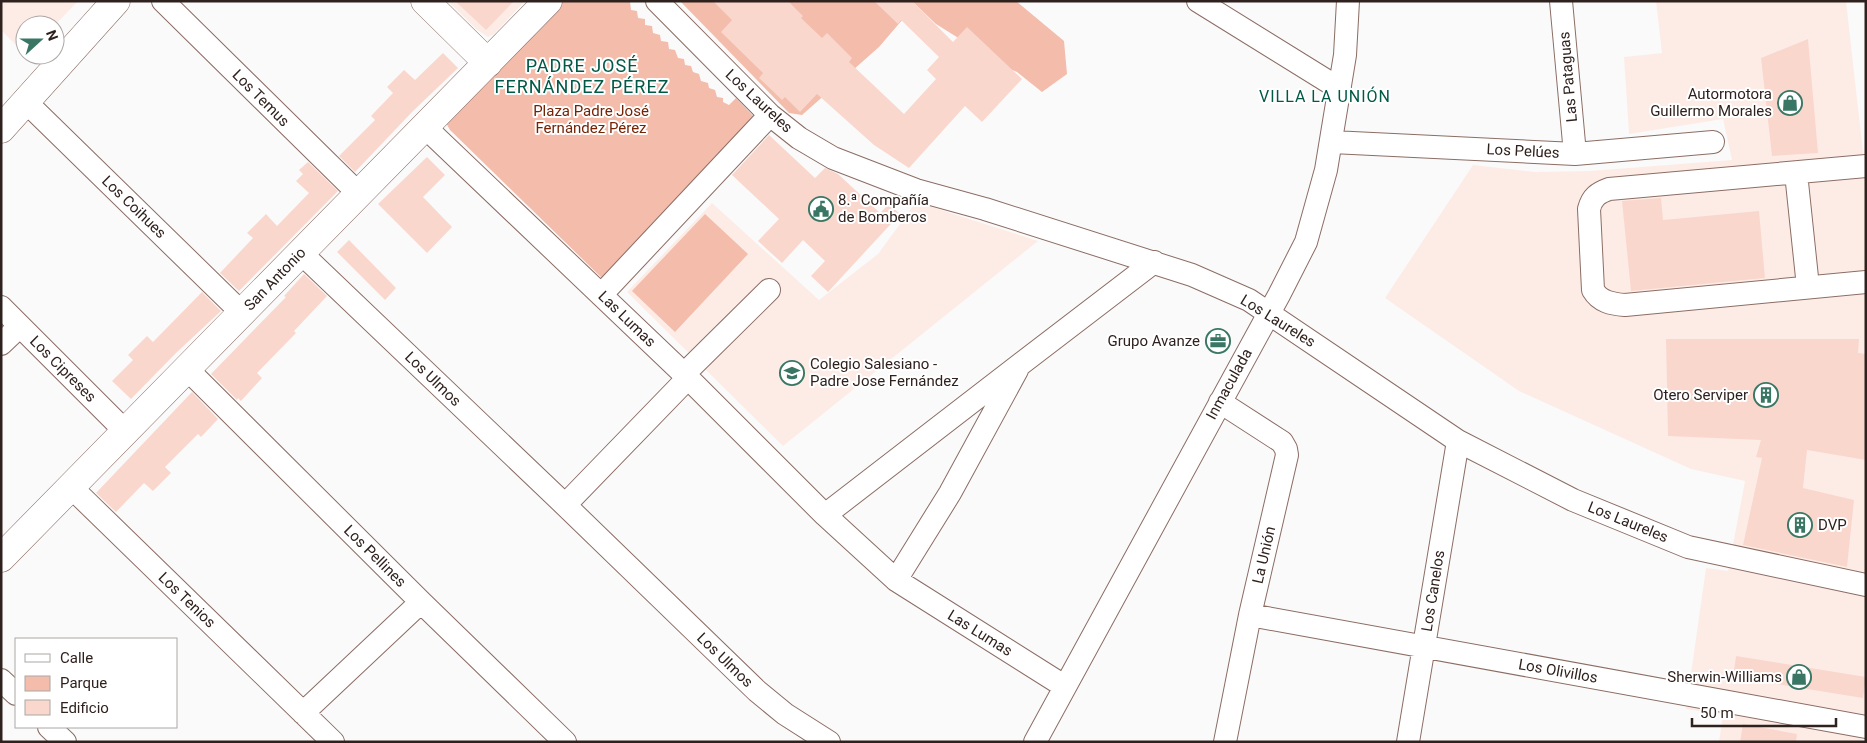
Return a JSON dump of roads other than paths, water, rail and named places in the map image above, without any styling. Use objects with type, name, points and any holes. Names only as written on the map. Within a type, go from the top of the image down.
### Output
[{"type":"main road","points":[[1,129],[116,1]]},
{"type":"main road","points":[[425,1],[488,63]]},
{"type":"main road","name":"San Antonio","points":[[1,558],[548,1]]},
{"type":"street","name":"Los Temus","points":[[163,1],[359,194]]},
{"type":"street","name":"Inmaculada","points":[[1035,742],[1306,242],[1319,202],[1332,142],[1346,41],[1348,1]]},
{"type":"street","name":"Las Pataguas","points":[[1561,1],[1575,154]]},
{"type":"street","name":"Los Laureles","points":[[660,2],[770,115],[811,146],[860,169],[916,190],[986,209],[1154,262],[1192,275],[1249,300],[1458,441],[1573,500],[1688,547],[1866,585]]},
{"type":"street","points":[[1202,3],[1340,89]]},
{"type":"street","name":"Los Coihues","points":[[26,102],[242,313]]},
{"type":"street","points":[[601,294],[770,115]]},
{"type":"street","name":"Las Lumas","points":[[425,127],[686,376],[825,516],[896,580],[1064,686]]},
{"type":"street","name":"Los Pelúes","points":[[1332,142],[1575,154],[1713,142]]},
{"type":"street","points":[[1866,166],[1609,189],[1600,192],[1590,202],[1589,209],[1591,282],[1593,290],[1600,299],[1616,304],[1625,305],[1866,282]]},
{"type":"street","points":[[1796,173],[1808,287]]},
{"type":"street","name":"Los Ulmos","points":[[300,253],[565,505],[756,691],[785,714],[829,742]]},
{"type":"street","points":[[825,516],[1154,262]]},
{"type":"street","points":[[565,505],[769,290]]},
{"type":"street","name":"Los Cipreses","points":[[1,307],[126,431]]},
{"type":"street","points":[[1,344],[20,326]]},
{"type":"street","points":[[896,580],[950,493],[1022,363]]},
{"type":"street","name":"Los Pellines","points":[[187,369],[565,742]]},
{"type":"street","name":"La Unión","points":[[1220,402],[1282,442],[1286,448],[1225,742]]},
{"type":"street","name":"Los Canelos","points":[[1408,742],[1458,441]]},
{"type":"street","name":"Los Tenios","points":[[71,487],[333,742]]},
{"type":"street","points":[[303,713],[421,602]]},
{"type":"street","name":"Los Olivillos","points":[[1250,615],[1866,727]]},
{"type":"street","points":[[1,680],[15,693]]},
{"type":"street","points":[[50,728],[65,742]]},
{"type":"place","name":"Autormotora Guillermo Morales","points":[[1790,103]]},
{"type":"place","name":"8.ª Compañía de Bomberos","points":[[821,209]]},
{"type":"place","name":"Grupo Avanze","points":[[1218,341]]},
{"type":"place","name":"Colegio Salesiano - Padre Jose Fernández","points":[[792,373]]},
{"type":"place","name":"Otero Serviper","points":[[1766,395]]},
{"type":"place","name":"DVP","points":[[1800,525]]},
{"type":"place","name":"Sherwin-Williams","points":[[1799,677]]},
{"type":"district","name":"PADRE JOSÉ FERNÁNDEZ PÉREZ","points":[[582,76]]},
{"type":"district","name":"VILLA LA UNIÓN","points":[[1325,96]]},
{"type":"park label","name":"Plaza Padre José Fernández Pérez","points":[[591,120]]}]
